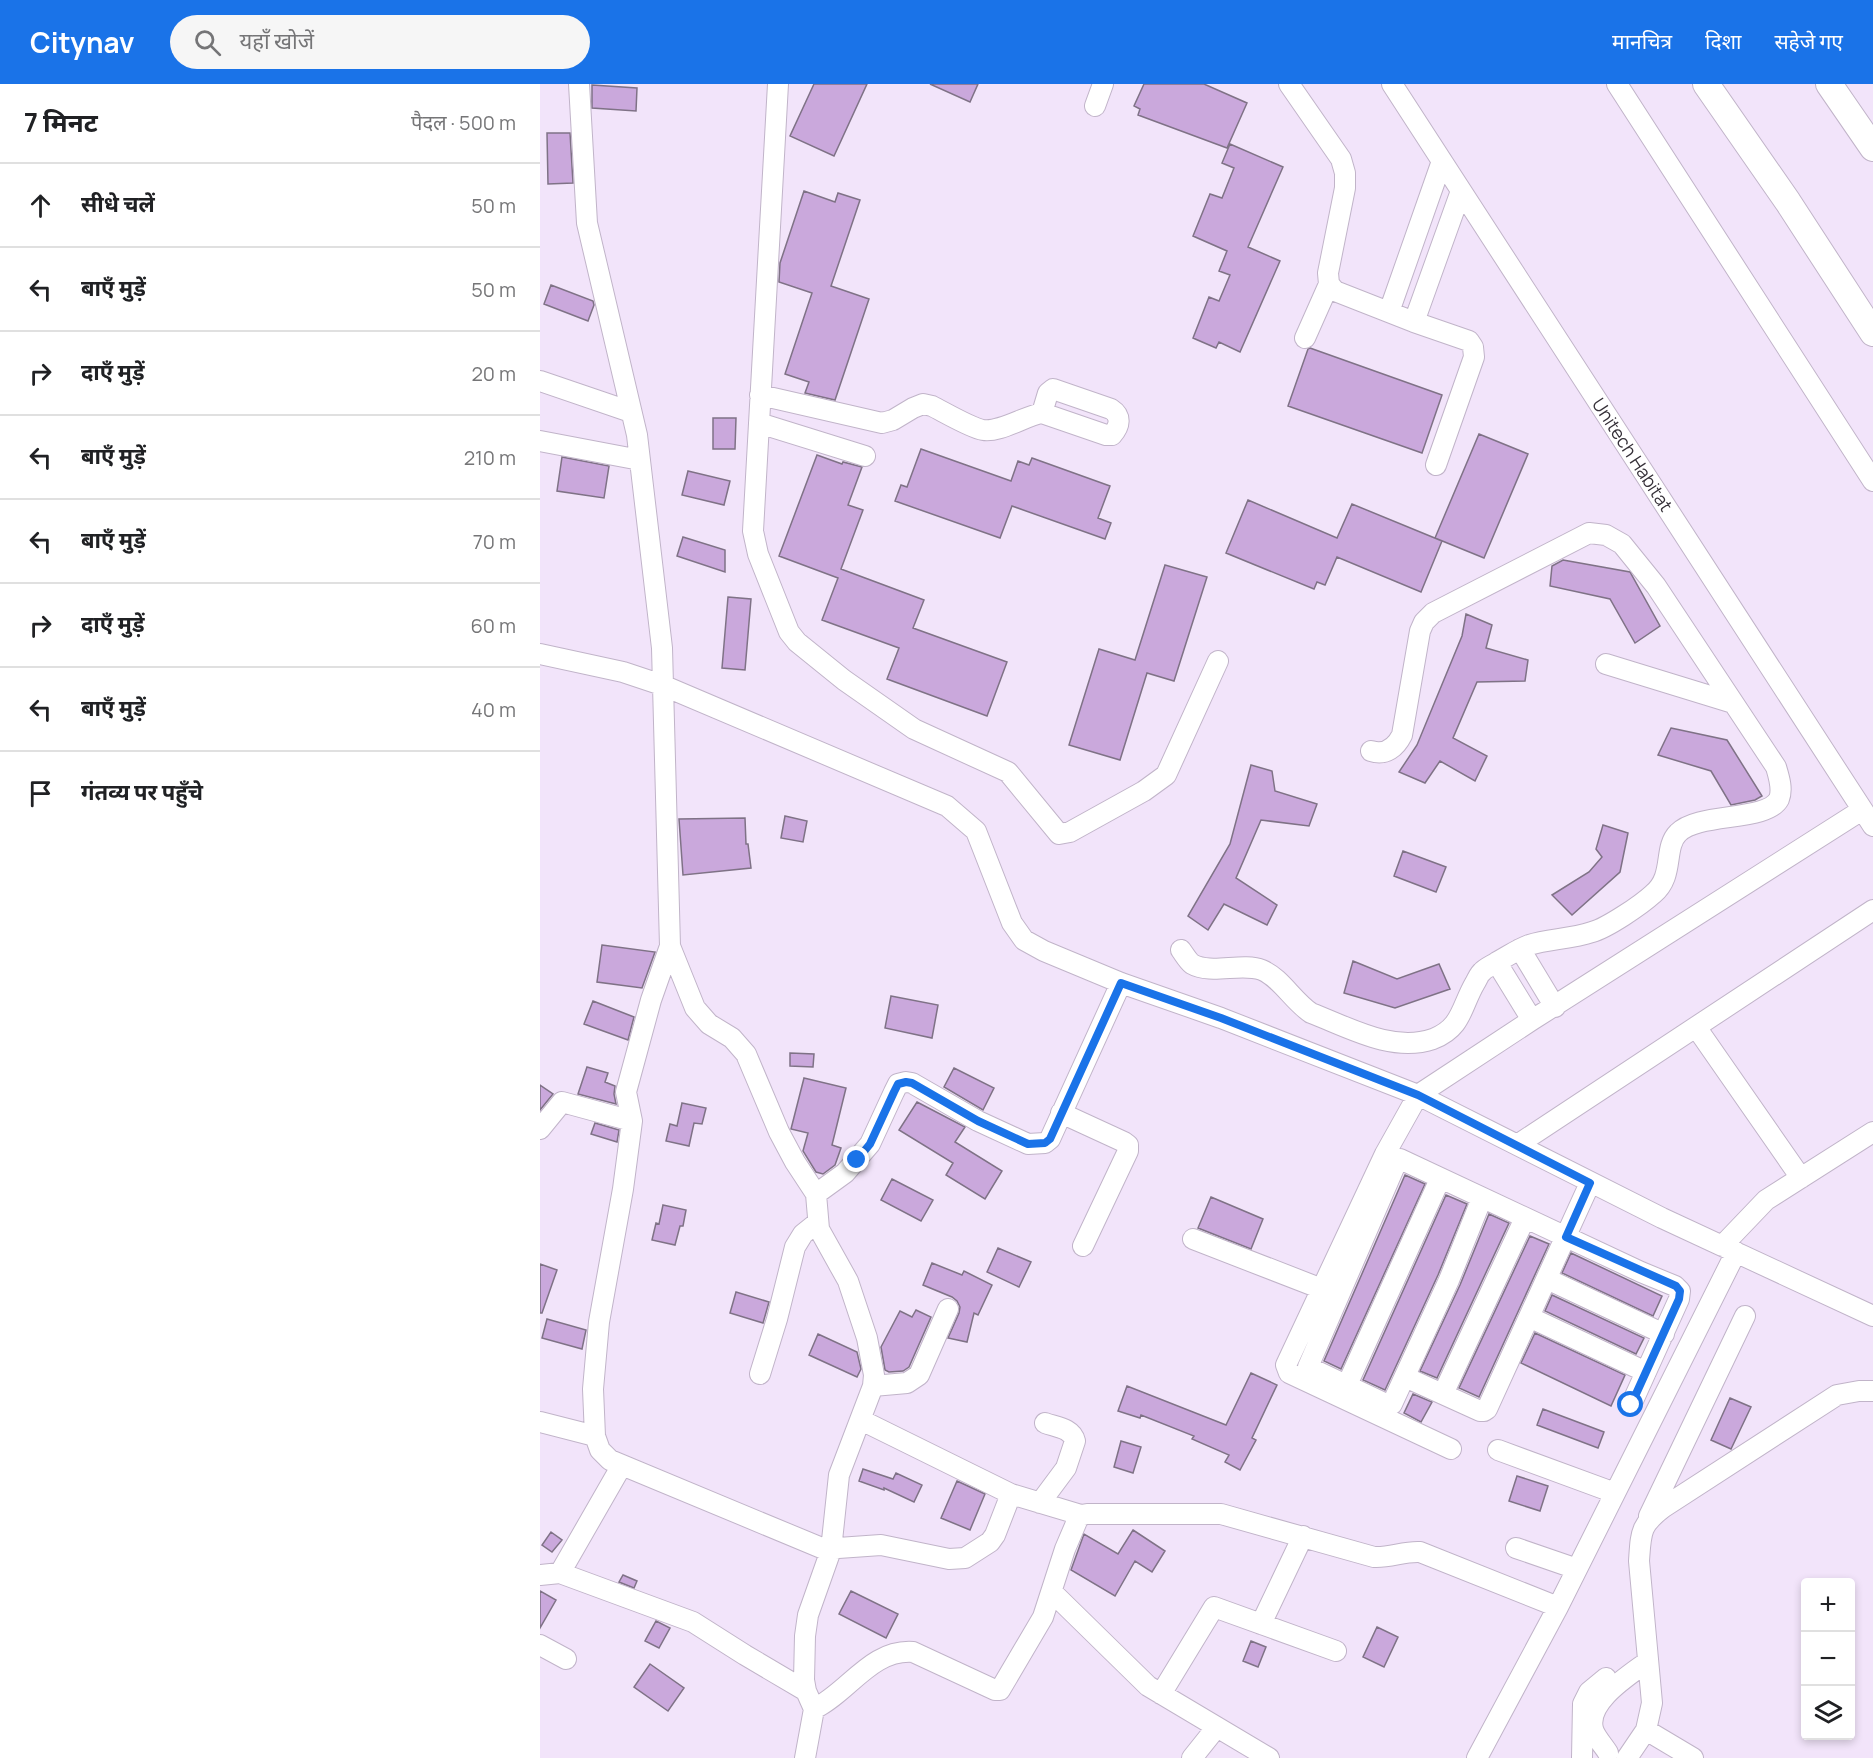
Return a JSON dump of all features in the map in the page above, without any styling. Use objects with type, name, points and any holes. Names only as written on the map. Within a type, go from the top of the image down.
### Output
[{"type":"main road","points":[[1706,84],[1788,202],[1873,333]]},
{"type":"main road","points":[[1829,84],[1873,148]]},
{"type":"street","points":[[579,84],[587,223],[640,460],[662,648],[670,946],[695,1008],[709,1024],[732,1038],[746,1054],[779,1132],[816,1194],[819,1229],[848,1281],[870,1347],[874,1375],[873,1386],[839,1475],[831,1550],[808,1615],[805,1636],[806,1691]]},
{"type":"street","points":[[778,84],[753,531],[758,554],[789,632],[797,642],[844,680],[914,729],[1008,772],[1059,834],[1070,832],[1135,796],[1166,775],[1218,661]]},
{"type":"street","points":[[1095,106],[1103,84]]},
{"type":"street","points":[[1289,84],[1341,159],[1345,173],[1345,188],[1328,273],[1329,284],[1305,338]]},
{"type":"street","name":"Unitech Habitat","points":[[1392,84],[1868,818]]},
{"type":"street","points":[[1617,84],[1873,481]]},
{"type":"street","points":[[1389,312],[1442,161]]},
{"type":"street","points":[[1414,322],[1461,191]]},
{"type":"street","points":[[1329,284],[1335,291],[1468,340],[1473,347],[1474,357],[1436,465]]},
{"type":"street","points":[[540,381],[631,412]]},
{"type":"street","points":[[760,395],[882,423],[923,404],[983,430],[999,428],[1042,413]]},
{"type":"street","points":[[759,423],[865,456]]},
{"type":"street","points":[[540,441],[640,460]]},
{"type":"street","points":[[1180,950],[1192,964],[1204,967],[1260,969],[1270,975],[1302,1007],[1383,1040],[1403,1043],[1430,1040],[1448,1032],[1460,1018],[1472,987],[1482,972],[1530,945],[1601,929],[1653,895],[1662,885],[1674,837],[1680,830],[1699,822],[1770,808],[1779,798],[1780,783],[1776,768],[1656,586],[1622,544],[1606,535],[1589,532],[1433,613],[1424,622],[1420,631],[1402,735],[1398,743],[1387,752],[1371,751]]},
{"type":"street","points":[[540,654],[623,672],[662,686],[946,806],[976,831],[1012,923],[1024,940],[1044,951],[1121,983],[1221,1018],[1418,1095],[1590,1183],[1873,1316]]},
{"type":"street","points":[[1606,664],[1733,703]]},
{"type":"street","points":[[1451,1449],[1287,1370],[1287,1361],[1385,1154],[1418,1095],[1532,1020],[1868,818]]},
{"type":"street","points":[[1517,1146],[1873,910]]},
{"type":"street","points":[[670,946],[651,1000],[628,1085],[627,1098],[632,1121],[623,1189],[598,1322],[593,1389],[595,1436],[604,1455],[610,1460],[820,1548],[831,1550],[881,1545],[949,1559],[965,1558],[990,1542],[1011,1494]]},
{"type":"street","points":[[1520,949],[1555,1006]]},
{"type":"street","points":[[1497,963],[1532,1020]]},
{"type":"street","points":[[816,1194],[845,1173],[870,1144],[898,1084],[906,1082],[912,1083],[978,1121],[1028,1144],[1045,1143],[1050,1139],[1121,983]]},
{"type":"street","points":[[1696,1027],[1801,1178]]},
{"type":"street","points":[[540,1129],[562,1102],[632,1121]]},
{"type":"street","points":[[1061,1113],[1124,1142],[1128,1146],[1128,1151],[1083,1246]]},
{"type":"street","points":[[1477,1758],[1558,1607],[1615,1493],[1729,1249],[1766,1200],[1873,1132]]},
{"type":"street","points":[[1482,1198],[1449,1280],[1393,1403],[1390,1405],[1308,1367],[1397,1161],[1402,1160],[1676,1286],[1680,1291],[1679,1299],[1631,1405]]},
{"type":"street","points":[[1347,1385],[1440,1179]]},
{"type":"street","points":[[1405,1377],[1480,1411],[1487,1409],[1590,1183]]},
{"type":"street","points":[[1443,1394],[1525,1218]]},
{"type":"street","points":[[760,1374],[795,1247],[802,1234],[818,1222]]},
{"type":"street","points":[[1193,1239],[1322,1289]]},
{"type":"street","points":[[1547,1279],[1664,1334]]},
{"type":"street","points":[[873,1386],[907,1383],[919,1375],[948,1309]]},
{"type":"street","points":[[1647,1662],[1619,1682],[1598,1704],[1593,1720],[1593,1731],[1618,1755],[1646,1730],[1652,1703],[1639,1561],[1640,1538],[1745,1316]]},
{"type":"street","points":[[1529,1317],[1646,1372]]},
{"type":"street","points":[[1647,1520],[1837,1395],[1859,1390],[1873,1391]]},
{"type":"street","points":[[861,1420],[1011,1494],[1081,1515],[1221,1514],[1374,1557],[1411,1552],[1430,1555],[1558,1607]]},
{"type":"street","points":[[540,1422],[595,1436]]},
{"type":"street","points":[[1040,1503],[1066,1468],[1075,1441],[1070,1432],[1045,1423]]},
{"type":"street","points":[[1498,1450],[1615,1493]]},
{"type":"street","points":[[622,1465],[550,1574],[693,1622],[806,1691],[814,1709],[806,1758]]},
{"type":"street","points":[[814,1709],[829,1701],[874,1662],[904,1652],[914,1652],[995,1690],[1000,1690],[1043,1617],[1065,1549],[1081,1515]]},
{"type":"street","points":[[1262,1624],[1303,1536]]},
{"type":"street","points":[[1516,1548],[1577,1569]]},
{"type":"street","points":[[1052,1592],[1148,1686],[1269,1758]]},
{"type":"street","points":[[1161,1694],[1214,1607],[1336,1651]]},
{"type":"street","points":[[540,1645],[566,1659]]},
{"type":"street","points":[[1582,1758],[1583,1704],[1589,1692],[1606,1678]]},
{"type":"street","points":[[1192,1758],[1216,1728]]},
{"type":"street","points":[[1646,1730],[1693,1758]]},
{"type":"building","points":[[814,84],[867,84],[834,156],[790,136]]},
{"type":"building","points":[[930,84],[978,84],[970,102]]},
{"type":"building","points":[[1144,84],[1204,84],[1247,103],[1227,148],[1138,115],[1140,109],[1134,106]]},
{"type":"building","points":[[592,85],[637,88],[636,111],[592,108]]},
{"type":"building","points":[[547,133],[570,133],[573,183],[548,184]]},
{"type":"building","points":[[1230,144],[1283,167],[1248,247],[1280,261],[1240,352],[1219,342],[1216,348],[1193,338],[1209,297],[1219,301],[1230,275],[1219,271],[1227,251],[1193,236],[1210,194],[1222,198],[1234,168],[1222,163]]},
{"type":"building","points":[[804,191],[835,202],[838,193],[860,200],[831,286],[869,299],[835,400],[805,393],[809,382],[785,374],[812,293],[779,282],[780,263]]},
{"type":"building","points":[[551,285],[593,301],[594,305],[588,321],[544,304]]},
{"type":"building","points":[[1310,348],[1442,395],[1422,453],[1288,406]]},
{"type":"building","points":[[713,418],[736,418],[735,449],[713,449]]},
{"type":"building","points":[[1479,434],[1528,454],[1484,558],[1435,538]]},
{"type":"building","points":[[921,449],[1011,481],[1018,461],[1029,465],[1032,458],[1110,486],[1098,518],[1111,523],[1105,539],[1012,506],[1000,538],[895,501],[901,485],[907,487]]},
{"type":"building","points":[[817,455],[842,464],[843,462],[862,467],[848,505],[863,510],[841,569],[924,600],[913,628],[1007,662],[987,716],[887,679],[899,648],[822,620],[838,578],[779,556]]},
{"type":"building","points":[[562,457],[609,466],[604,498],[557,491]]},
{"type":"building","points":[[688,471],[730,481],[724,505],[682,495]]},
{"type":"building","points":[[1248,500],[1337,538],[1352,504],[1442,541],[1421,592],[1337,557],[1325,585],[1317,582],[1314,589],[1226,553]]},
{"type":"building","points":[[683,537],[725,550],[725,572],[677,556]]},
{"type":"building","points":[[1563,560],[1630,572],[1660,626],[1635,643],[1610,599],[1550,586],[1552,566]]},
{"type":"building","points":[[1165,565],[1207,577],[1174,681],[1147,673],[1120,760],[1069,745],[1099,649],[1135,660]]},
{"type":"building","points":[[728,597],[751,599],[745,670],[722,668]]},
{"type":"building","points":[[1466,614],[1492,625],[1486,648],[1528,660],[1525,681],[1477,682],[1453,738],[1487,756],[1475,781],[1440,761],[1425,783],[1399,772],[1417,745],[1462,636]]},
{"type":"building","points":[[1671,728],[1727,740],[1762,796],[1755,800],[1731,805],[1711,771],[1658,755]]},
{"type":"building","points":[[1251,765],[1272,771],[1275,791],[1317,804],[1309,826],[1261,820],[1236,878],[1277,905],[1267,925],[1224,904],[1208,930],[1188,916],[1230,844]]},
{"type":"building","points":[[785,816],[807,821],[803,842],[781,838]]},
{"type":"building","points":[[745,818],[746,844],[748,844],[751,868],[683,875],[679,819]]},
{"type":"building","points":[[1603,825],[1628,833],[1620,872],[1572,915],[1552,895],[1589,872],[1602,857],[1596,849]]},
{"type":"building","points":[[1403,851],[1446,867],[1436,892],[1394,876]]},
{"type":"building","points":[[602,945],[655,952],[642,988],[597,982]]},
{"type":"building","points":[[1353,961],[1397,979],[1439,964],[1450,989],[1395,1008],[1344,993]]},
{"type":"building","points":[[891,996],[938,1005],[932,1038],[885,1028]]},
{"type":"building","points":[[593,1001],[634,1017],[628,1040],[584,1024]]},
{"type":"building","points":[[790,1053],[814,1054],[813,1067],[790,1066]]},
{"type":"building","points":[[587,1067],[608,1073],[605,1082],[615,1086],[616,1104],[578,1094]]},
{"type":"building","points":[[954,1068],[994,1088],[983,1110],[944,1087]]},
{"type":"building","points":[[804,1078],[846,1088],[832,1145],[841,1148],[835,1165],[823,1174],[816,1172],[803,1151],[808,1133],[791,1129]]},
{"type":"building","points":[[540,1085],[553,1094],[540,1110]]},
{"type":"building","points":[[917,1102],[965,1127],[955,1142],[1002,1171],[985,1199],[946,1175],[953,1163],[899,1130]]},
{"type":"building","points":[[682,1103],[706,1108],[702,1124],[694,1123],[689,1146],[666,1141],[670,1124],[677,1126]]},
{"type":"building","points":[[595,1123],[619,1130],[617,1142],[591,1134]]},
{"type":"building","points":[[1405,1175],[1425,1184],[1341,1369],[1324,1361]]},
{"type":"building","points":[[892,1179],[933,1200],[921,1221],[881,1200]]},
{"type":"building","points":[[1446,1195],[1467,1204],[1438,1275],[1385,1390],[1363,1380]]},
{"type":"building","points":[[1211,1197],[1263,1219],[1251,1249],[1198,1228]]},
{"type":"building","points":[[663,1205],[686,1210],[683,1226],[680,1226],[675,1245],[652,1240],[656,1223],[659,1224]]},
{"type":"building","points":[[1489,1214],[1509,1223],[1437,1378],[1420,1371],[1460,1285]]},
{"type":"building","points":[[1530,1236],[1549,1244],[1479,1397],[1459,1388]]},
{"type":"building","points":[[998,1248],[1031,1262],[1019,1287],[987,1272]]},
{"type":"building","points":[[1571,1253],[1662,1296],[1653,1316],[1562,1273]]},
{"type":"building","points":[[932,1263],[962,1275],[964,1271],[992,1285],[978,1315],[974,1313],[967,1342],[948,1338],[959,1313],[960,1307],[957,1301],[923,1285]]},
{"type":"building","points":[[540,1264],[557,1270],[542,1313],[540,1313]]},
{"type":"building","points":[[736,1292],[769,1302],[763,1323],[730,1313]]},
{"type":"building","points":[[1552,1295],[1644,1338],[1636,1354],[1545,1311]]},
{"type":"building","points":[[916,1310],[931,1317],[909,1367],[903,1371],[889,1372],[885,1370],[881,1347],[900,1311],[912,1317]]},
{"type":"building","points":[[547,1319],[586,1330],[582,1349],[542,1338]]},
{"type":"building","points":[[1535,1333],[1625,1375],[1611,1406],[1521,1363]]},
{"type":"building","points":[[818,1334],[857,1352],[861,1369],[857,1377],[809,1355]]},
{"type":"building","points":[[1251,1373],[1277,1385],[1252,1438],[1256,1440],[1240,1470],[1225,1462],[1229,1455],[1192,1439],[1194,1436],[1141,1415],[1140,1418],[1118,1411],[1127,1386],[1226,1425]]},
{"type":"building","points":[[1413,1394],[1432,1402],[1421,1422],[1404,1413]]},
{"type":"building","points":[[1730,1398],[1751,1407],[1731,1449],[1711,1440]]},
{"type":"building","points":[[1543,1409],[1604,1432],[1598,1448],[1537,1425]]},
{"type":"building","points":[[1121,1441],[1141,1447],[1133,1473],[1114,1467]]},
{"type":"building","points":[[863,1469],[893,1479],[896,1473],[922,1485],[914,1502],[884,1488],[884,1490],[859,1481]]},
{"type":"building","points":[[1517,1476],[1548,1486],[1540,1511],[1509,1501]]},
{"type":"building","points":[[957,1481],[985,1494],[970,1530],[941,1518]]},
{"type":"building","points":[[1133,1530],[1165,1551],[1152,1572],[1135,1561],[1115,1596],[1071,1570],[1084,1534],[1118,1554]]},
{"type":"building","points":[[551,1532],[562,1540],[552,1552],[542,1545]]},
{"type":"building","points":[[623,1575],[637,1581],[634,1588],[619,1582]]},
{"type":"building","points":[[540,1591],[556,1600],[540,1628]]},
{"type":"building","points":[[851,1591],[898,1614],[886,1638],[839,1614]]},
{"type":"building","points":[[656,1621],[670,1628],[659,1648],[645,1641]]},
{"type":"building","points":[[1377,1627],[1398,1637],[1384,1667],[1363,1657]]},
{"type":"building","points":[[1251,1641],[1266,1647],[1258,1667],[1243,1661]]},
{"type":"building","points":[[650,1664],[684,1688],[668,1711],[634,1687]]},
{"type":"route","points":[[857,1160],[870,1144],[898,1084],[906,1082],[912,1083],[978,1121],[1028,1144],[1045,1143],[1050,1139],[1121,983],[1221,1018],[1418,1095],[1590,1183],[1566,1237],[1676,1286],[1680,1291],[1679,1299],[1631,1405]]}]
